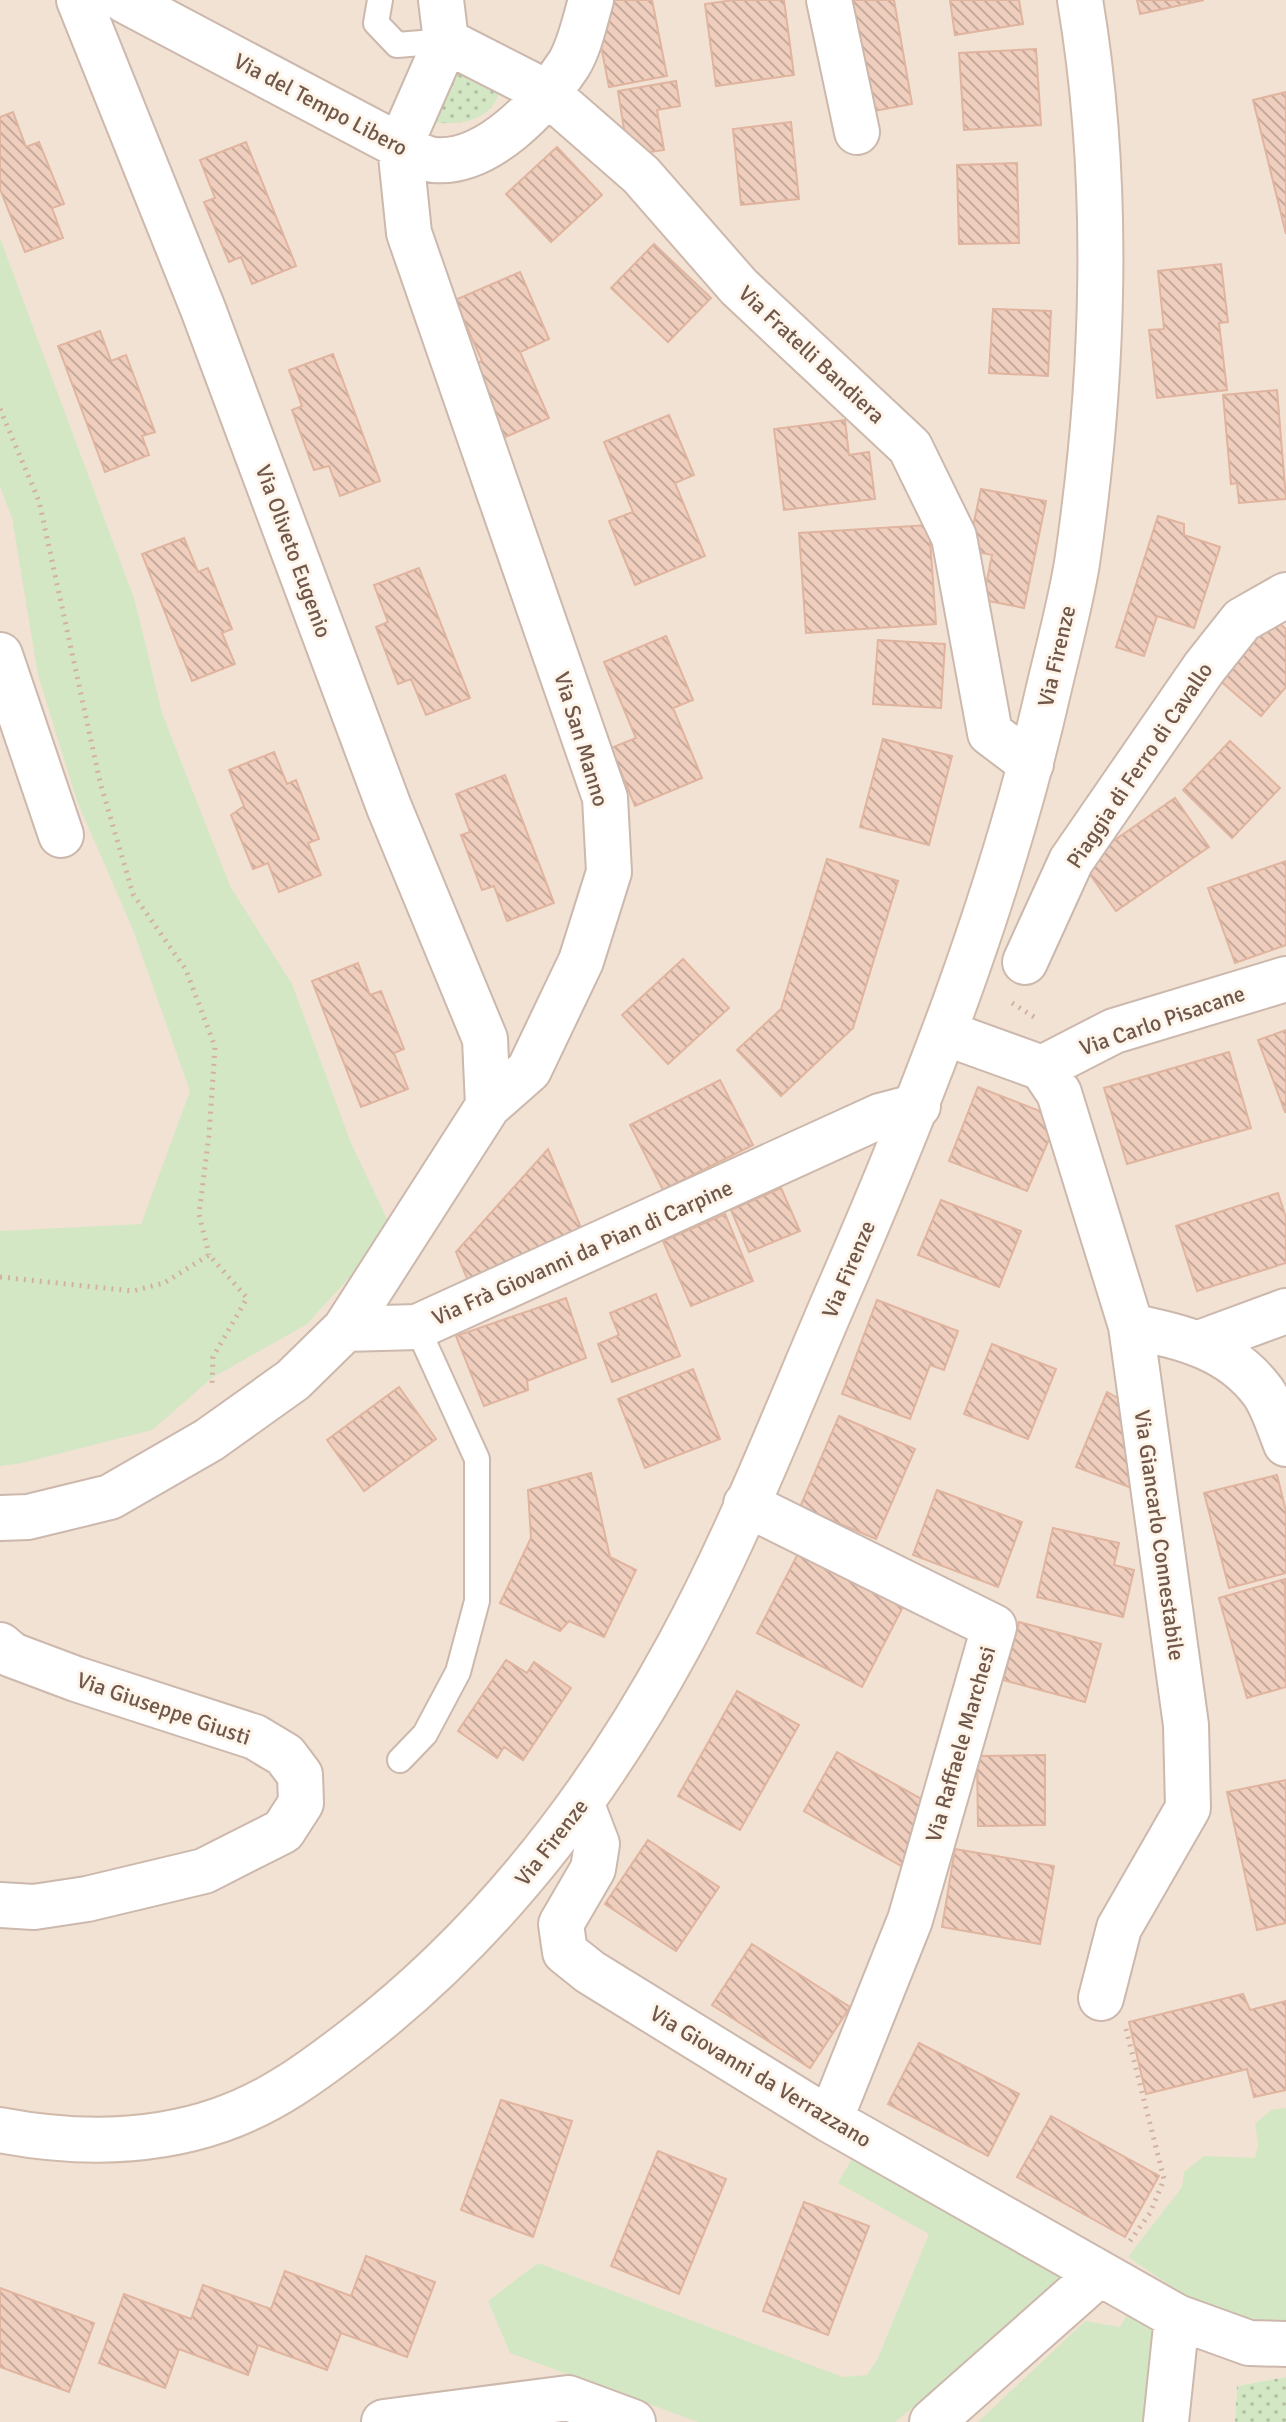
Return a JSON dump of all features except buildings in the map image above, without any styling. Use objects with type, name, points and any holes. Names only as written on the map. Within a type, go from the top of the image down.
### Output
[{"type":"street","name":"Via Oliveto Eugenio","points":[[79,0],[203,309],[389,807],[485,1039],[488,1106]]},
{"type":"street","name":"Via del Tempo Libero","points":[[124,0],[400,146],[433,160],[471,153],[503,138],[570,62],[591,0]]},
{"type":"street","points":[[829,0],[857,132]]},
{"type":"street","name":"Via Firenze","points":[[0,2130],[48,2139],[134,2141],[219,2120],[290,2089],[411,1996],[513,1890],[582,1805],[678,1647],[746,1504],[918,1106],[945,1033],[1031,764],[1076,570],[1099,377],[1098,188],[1080,0]]},
{"type":"street","points":[[400,146],[444,20]]},
{"type":"street","name":"Via Fratelli Bandiera","points":[[444,20],[546,92],[641,175],[739,287],[910,447],[954,537],[990,733],[1031,764]]},
{"type":"street","name":"Via San Manno","points":[[345,1329],[488,1106],[529,1070],[581,961],[609,872],[605,798],[409,233],[400,146]]},
{"type":"street","name":"Piaggia di Ferro di Cavallo","points":[[1025,962],[1071,861],[1204,668],[1242,620],[1286,595]]},
{"type":"street","points":[[0,655],[61,835]]},
{"type":"street","name":"Via Carlo Pisacane","points":[[1042,1068],[1114,1031],[1286,979]]},
{"type":"street","points":[[945,1033],[1042,1068]]},
{"type":"street","name":"Via Giancarlo Connestabile","points":[[1042,1068],[1059,1093],[1131,1326],[1186,1725],[1188,1808],[1119,1928],[1101,1998]]},
{"type":"street","name":"Via Frà Giovanni da Pian di Carpine","points":[[345,1329],[417,1327],[880,1116],[918,1106]]},
{"type":"street","points":[[1202,1342],[1286,1311]]},
{"type":"street","points":[[1131,1326],[1202,1342],[1263,1392],[1286,1444]]},
{"type":"street","points":[[0,1518],[28,1517],[110,1497],[209,1440],[293,1380],[345,1329]]},
{"type":"street","name":"Via Raffaele Marchesi","points":[[746,1504],[994,1627],[910,1920],[830,2120]]},
{"type":"street","name":"Via Giuseppe Giusti","points":[[0,1645],[12,1655],[76,1679],[255,1737],[285,1755],[300,1775],[301,1803],[283,1831],[204,1871],[87,1899],[34,1907],[0,1905]]},
{"type":"street","name":"Via Giovanni da Verrazzano","points":[[582,1805],[597,1844],[593,1869],[561,1924],[565,1952],[590,1972],[830,2120],[1177,2317],[1249,2343],[1286,2344]]},
{"type":"street","points":[[932,2422],[1099,2274]]},
{"type":"street","points":[[1166,2422],[1177,2317]]},
{"type":"street","points":[[384,2422],[568,2398],[633,2422]]},
{"type":"lane","points":[[380,0],[376,23],[397,45],[444,20]]},
{"type":"lane","points":[[400,1760],[425,1734],[458,1672],[477,1601],[477,1459],[417,1327]]},
{"type":"path","points":[[0,409],[39,501],[100,782],[133,894],[186,970],[215,1047],[209,1135],[199,1214],[209,1255],[247,1298],[213,1357]]},
{"type":"path","points":[[1006,1000],[1037,1019]]},
{"type":"path","points":[[0,1277],[133,1291],[164,1283],[209,1255]]},
{"type":"path","points":[[1099,2274],[1122,2253],[1150,2213],[1164,2179],[1119,1999],[1101,1998]]},
{"type":"shaded area","points":[[0,0],[1286,0],[1286,2377],[1237,2386],[1235,2422],[0,2422]]},
{"type":"green space","points":[[452,58],[500,91],[488,111],[479,117],[459,122],[426,122]]},
{"type":"green space","points":[[0,238],[135,601],[162,713],[230,886],[292,984],[351,1143],[389,1223],[357,1269],[307,1324],[212,1378],[152,1430],[0,1466],[0,1231],[141,1224],[190,1091],[133,930],[77,801],[38,675],[12,518],[0,487]]},
{"type":"green space","points":[[1286,2108],[1286,2328],[1247,2325],[1190,2299],[1128,2257],[1182,2187],[1184,2172],[1204,2156],[1255,2158],[1258,2144],[1255,2124],[1271,2110]]},
{"type":"green space","points":[[860,2145],[1079,2274],[895,2422],[698,2422],[510,2353],[488,2301],[538,2263],[843,2377],[867,2375],[877,2360],[929,2234],[838,2183]]},
{"type":"green space","points":[[1130,2310],[1163,2323],[1152,2422],[978,2422],[1085,2321],[1120,2327]]},
{"type":"green space","points":[[1286,2377],[1286,2422],[1235,2422],[1237,2386]]}]
